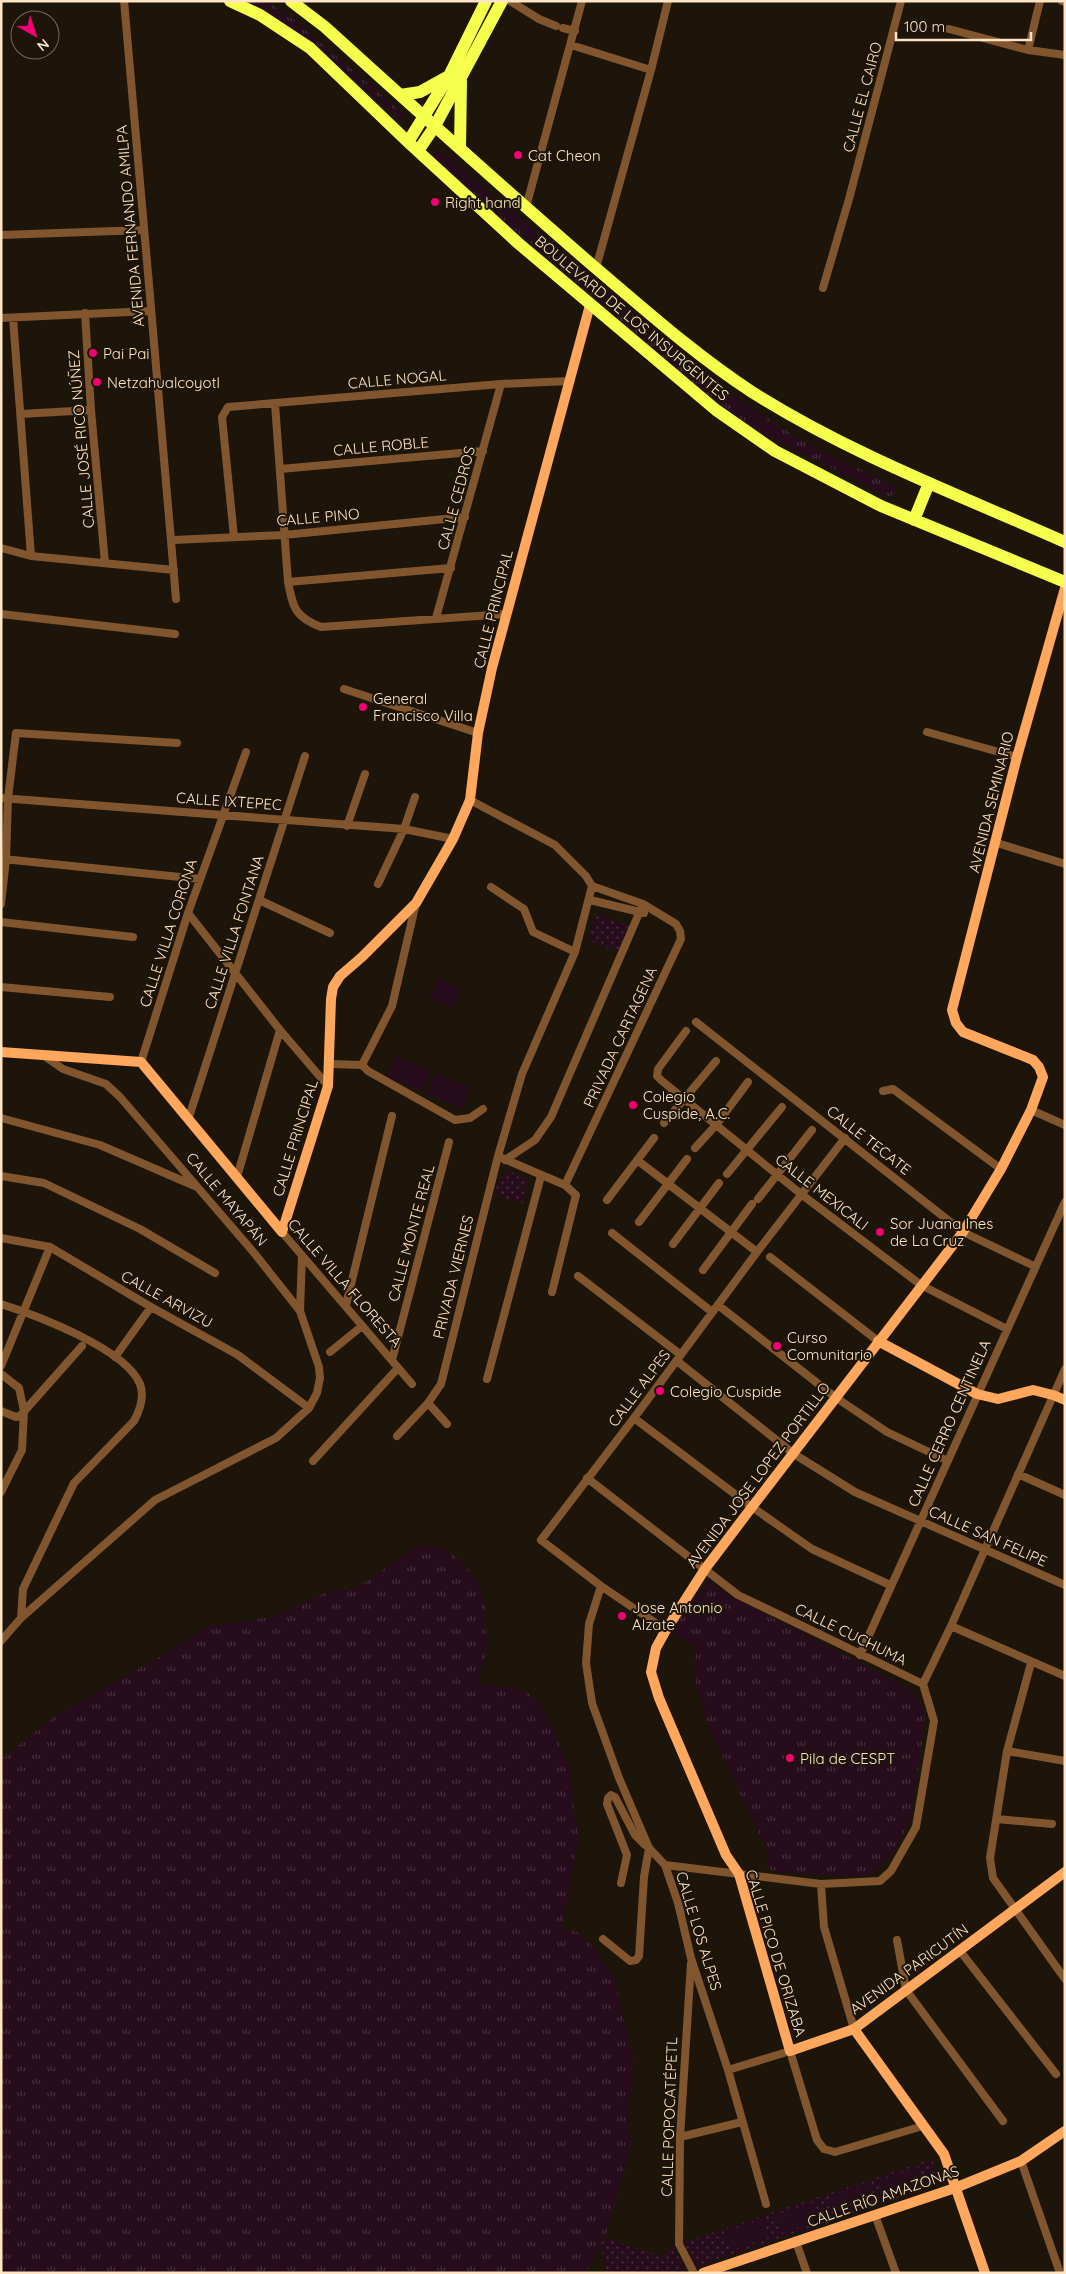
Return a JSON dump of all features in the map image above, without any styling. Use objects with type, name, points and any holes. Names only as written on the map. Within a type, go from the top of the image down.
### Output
[{"type":"main road","name":"BOULEVARD DE LOS INSURGENTES","points":[[230,1],[260,15],[310,48],[408,142],[518,243],[716,410],[775,451],[832,482],[914,520],[1065,582]]},
{"type":"main road","name":"BOULEVARD DE LOS INSURGENTES","points":[[291,1],[325,27],[526,207],[703,359],[753,392],[820,432],[929,483],[1065,542]]},
{"type":"main road","points":[[418,151],[435,126],[486,1]]},
{"type":"main road","points":[[408,142],[455,77],[502,1]]},
{"type":"main road","points":[[400,96],[428,89],[455,77]]},
{"type":"main road","points":[[455,77],[460,148]]},
{"type":"main road","points":[[914,520],[929,483]]},
{"type":"street","name":"AVENIDA FERNANDO AMILPA","points":[[124,1],[150,310],[173,540],[176,599]]},
{"type":"street","points":[[510,1],[539,19],[575,31]]},
{"type":"street","points":[[526,207],[582,1]]},
{"type":"street","points":[[596,268],[651,70],[668,1]]},
{"type":"street","name":"CALLE EL CAIRO","points":[[823,288],[849,199],[901,1]]},
{"type":"street","points":[[1028,50],[1040,1]]},
{"type":"street","points":[[949,29],[1028,50],[1065,55]]},
{"type":"street","points":[[571,45],[651,70]]},
{"type":"street","points":[[1,235],[144,230]]},
{"type":"street","name":"CALLE PRINCIPAL","points":[[282,1232],[328,1086],[333,987],[340,976],[362,957],[416,903],[453,839],[470,800],[478,733],[506,614],[590,305]]},
{"type":"street","points":[[1,318],[150,310]]},
{"type":"street","name":"CALLE JOSÉ RICO NÚÑEZ","points":[[85,313],[91,410],[105,563]]},
{"type":"street","points":[[13,318],[31,556]]},
{"type":"street","name":"CALLE NOGAL","points":[[234,537],[222,417],[228,408],[501,384],[569,381]]},
{"type":"street","name":"CALLE CEDROS","points":[[436,618],[501,384]]},
{"type":"street","points":[[275,404],[288,582],[293,607],[305,621],[321,627],[506,614]]},
{"type":"street","points":[[21,414],[91,410]]},
{"type":"street","name":"CALLE ROBLE","points":[[280,469],[483,451]]},
{"type":"street","name":"CALLE PINO","points":[[173,540],[284,535],[465,517]]},
{"type":"street","points":[[1,548],[31,556],[174,570]]},
{"type":"street","points":[[288,582],[451,568]]},
{"type":"street","name":"AVENIDA SEMINARIO","points":[[956,1023],[952,1010],[997,843],[1017,757],[1065,588]]},
{"type":"street","points":[[1,614],[175,634]]},
{"type":"street","points":[[344,689],[478,733]]},
{"type":"street","points":[[1,904],[5,798],[16,732],[177,743]]},
{"type":"street","points":[[927,732],[1017,757]]},
{"type":"street","name":"CALLE VILLA CORONA","points":[[141,1062],[188,913],[246,752]]},
{"type":"street","name":"CALLE VILLA FONTANA","points":[[189,1117],[234,971],[286,819],[305,756]]},
{"type":"street","points":[[347,826],[365,774]]},
{"type":"street","points":[[378,884],[404,829],[415,797]]},
{"type":"street","name":"CALLE IXTEPEC","points":[[5,798],[404,829],[453,839]]},
{"type":"street","points":[[470,800],[554,845],[586,876],[592,886]]},
{"type":"street","points":[[997,843],[1065,864]]},
{"type":"street","points":[[4,859],[200,879]]},
{"type":"street","name":"PRIVADA VIERNES","points":[[397,1436],[428,1403],[440,1384],[502,1158],[522,1074],[575,952],[590,900],[592,886]]},
{"type":"street","name":"PRIVADA CARTAGENA","points":[[565,1185],[681,939],[680,931],[676,924],[643,904],[592,886]]},
{"type":"street","points":[[491,887],[524,908],[533,932],[575,952]]},
{"type":"street","points":[[259,900],[330,933]]},
{"type":"street","points":[[590,900],[640,913],[653,911]]},
{"type":"street","points":[[362,1065],[392,1006],[416,903]]},
{"type":"street","points":[[502,1158],[535,1140],[551,1116],[643,904]]},
{"type":"street","points":[[188,913],[280,1030],[328,1086]]},
{"type":"street","points":[[1,922],[133,937]]},
{"type":"street","points":[[1,987],[110,997]]},
{"type":"street","name":"CALLE TECATE","points":[[696,1022],[963,1232],[1034,1266]]},
{"type":"street","name":"AVENIDA JOSE LOPEZ PORTILLO","points":[[666,1630],[705,1569],[963,1232],[1001,1169],[1031,1110],[1043,1077],[1039,1067],[1033,1060],[963,1032],[956,1023]]},
{"type":"street","points":[[238,1177],[280,1030]]},
{"type":"street","name":"CALLE MEXICALI","points":[[686,1031],[658,1069],[658,1076],[684,1100],[801,1194],[921,1285],[1006,1329]]},
{"type":"street","points":[[1,1052],[141,1062]]},
{"type":"street","name":"CALLE MAYAPÁN","points":[[43,1055],[63,1069],[106,1084],[120,1096],[199,1188],[300,1311],[319,1367],[320,1378],[317,1392],[309,1408]]},
{"type":"street","points":[[664,1124],[716,1061]]},
{"type":"street","name":"CALLE VILLA FLORESTA","points":[[141,1062],[189,1117],[302,1256],[412,1384]]},
{"type":"street","points":[[330,1064],[362,1065],[368,1071],[455,1120],[470,1118],[483,1109]]},
{"type":"street","points":[[695,1148],[716,1125],[748,1082]]},
{"type":"street","points":[[883,1091],[893,1089],[1001,1169]]},
{"type":"street","points":[[727,1174],[782,1106]]},
{"type":"street","points":[[1031,1110],[1065,1125]]},
{"type":"street","points":[[346,1305],[392,1116]]},
{"type":"street","points":[[1,1118],[100,1145],[199,1188]]},
{"type":"street","points":[[758,1199],[812,1130]]},
{"type":"street","points":[[608,1200],[654,1138]]},
{"type":"street","name":"CALLE ALPES","points":[[601,1586],[541,1540],[845,1138]]},
{"type":"street","name":"CALLE MONTE REAL","points":[[392,1360],[449,1142]]},
{"type":"street","points":[[502,1158],[565,1185],[576,1195],[552,1292]]},
{"type":"street","points":[[639,1222],[687,1159]]},
{"type":"street","points":[[637,1160],[757,1252]]},
{"type":"street","points":[[1,1176],[44,1183],[140,1229],[215,1272]]},
{"type":"street","points":[[487,1378],[541,1176]]},
{"type":"street","points":[[673,1244],[719,1184]]},
{"type":"street","name":"CALLE CERRO CENTINELA","points":[[860,1655],[1034,1266],[1065,1202]]},
{"type":"street","points":[[703,1270],[752,1204]]},
{"type":"street","points":[[612,1233],[712,1312]]},
{"type":"street","name":"CALLE ARVIZU","points":[[1,1238],[50,1247],[151,1307],[238,1355],[309,1408]]},
{"type":"street","points":[[1,1366],[50,1247]]},
{"type":"street","points":[[300,1311],[302,1256]]},
{"type":"street","points":[[770,1257],[878,1341],[978,1394],[998,1399],[1033,1390],[1065,1400]]},
{"type":"street","name":"CALLE SAN FELIPE","points":[[578,1276],[794,1454],[855,1492],[1065,1585]]},
{"type":"street","points":[[1,1304],[66,1329],[115,1357],[140,1382],[142,1397],[140,1409],[134,1421],[74,1483],[22,1589],[21,1618]]},
{"type":"street","points":[[718,1305],[835,1397],[887,1432],[948,1461]]},
{"type":"street","points":[[115,1357],[151,1307]]},
{"type":"street","points":[[330,1352],[362,1326]]},
{"type":"street","points":[[1,1411],[16,1417],[24,1412],[82,1346]]},
{"type":"street","points":[[312,1460],[398,1368]]},
{"type":"street","points":[[665,1865],[821,1884],[880,1881],[891,1871],[916,1826],[934,1721],[923,1684],[951,1626],[1065,1369]]},
{"type":"street","points":[[1,1374],[19,1388],[24,1412],[22,1450],[1,1492]]},
{"type":"street","points":[[428,1403],[447,1424]]},
{"type":"street","points":[[1,1641],[21,1618],[155,1500],[267,1444],[287,1429],[309,1408]]},
{"type":"street","points":[[634,1418],[752,1507],[812,1549],[890,1585]]},
{"type":"street","points":[[1018,1474],[1065,1495]]},
{"type":"street","name":"CALLE CUCHUMA","points":[[587,1478],[738,1595],[923,1684]]},
{"type":"street","points":[[601,1586],[666,1630]]},
{"type":"street","name":"CALLE LOS ALPES","points":[[601,1586],[589,1624],[586,1663],[592,1704],[619,1778],[649,1848],[665,1865],[678,1903],[691,1958],[728,2070],[766,2204]]},
{"type":"street","points":[[951,1626],[1031,1663],[1065,1676]]},
{"type":"street","name":"CALLE PICO DE ORIZABA","points":[[666,1630],[656,1648],[651,1672],[659,1698],[726,1855],[739,1874],[817,2140],[824,2149],[834,2152],[923,2126]]},
{"type":"street","points":[[1031,1663],[1007,1751],[990,1858],[993,1878],[1065,1979]]},
{"type":"street","points":[[1007,1751],[1065,1760]]},
{"type":"street","points":[[603,1939],[630,1961],[636,1960],[639,1956],[644,1877],[649,1848],[635,1835],[615,1797],[611,1795],[608,1798],[607,1804],[627,1855],[620,1884]]},
{"type":"street","points":[[997,1819],[1052,1824]]},
{"type":"street","name":"AVENIDA PARICUTÍN","points":[[728,2070],[854,2029],[1065,1872]]},
{"type":"street","points":[[821,1884],[824,1927],[854,2029],[944,2154],[985,2273]]},
{"type":"street","points":[[897,1940],[906,1990],[1003,2121]]},
{"type":"street","points":[[960,1951],[1056,2074]]},
{"type":"street","name":"CALLE POPOCATÉPETL","points":[[691,1958],[680,2137],[679,2244],[694,2273]]},
{"type":"street","points":[[680,2137],[742,2122]]},
{"type":"street","name":"CALLE RÍO AMAZONAS","points":[[703,2273],[720,2270],[955,2188],[1021,2161],[1065,2130]]},
{"type":"street","points":[[1021,2161],[1060,2273]]},
{"type":"street","points":[[875,2215],[896,2273]]},
{"type":"street","points":[[796,2242],[808,2273]]},
{"type":"green space","points":[[236,1],[266,1],[292,18],[405,115],[404,119],[400,120],[318,48]]},
{"type":"green space","points":[[435,153],[444,153],[534,230],[558,247],[721,385],[793,435],[836,458],[894,485],[896,490],[894,495],[888,496],[770,437],[739,418],[700,389],[433,159]]},
{"type":"green space","points":[[596,915],[631,926],[619,952],[588,940]]},
{"type":"green space","points":[[438,978],[461,988],[452,1008],[429,998]]},
{"type":"green space","points":[[396,1056],[431,1071],[422,1091],[387,1077]]},
{"type":"green space","points":[[436,1073],[471,1088],[462,1109],[427,1094]]},
{"type":"green space","points":[[508,1170],[528,1180],[523,1203],[494,1195],[499,1181]]},
{"type":"green space","points":[[419,1545],[444,1548],[464,1564],[479,1584],[485,1604],[487,1649],[480,1671],[480,1685],[515,1687],[529,1694],[541,1705],[571,1770],[574,1813],[579,1835],[562,1929],[578,1932],[593,1947],[614,1978],[633,2059],[629,2115],[631,2145],[605,2238],[585,2273],[1,2273],[1,1759],[54,1717],[173,1649],[208,1626],[272,1617],[327,1592],[358,1587]]},
{"type":"green space","points":[[711,1579],[719,1590],[902,1685],[912,1692],[925,1712],[911,1818],[895,1851],[875,1872],[858,1877],[779,1872],[767,1868],[767,1850],[707,1723],[694,1675],[696,1647],[669,1631]]},
{"type":"green space","points":[[932,2159],[941,2183],[694,2267],[682,2243]]},
{"type":"green space","points":[[918,2167],[924,2185],[886,2198],[880,2180]]},
{"type":"green space","points":[[867,2184],[873,2202],[835,2215],[829,2197]]},
{"type":"green space","points":[[814,2202],[820,2220],[782,2233],[776,2215]]},
{"type":"green space","points":[[763,2219],[769,2237],[731,2250],[725,2232]]},
{"type":"green space","points":[[605,2238],[662,2256],[673,2245],[686,2272],[605,2273],[606,2267],[601,2244]]},
{"type":"place","name":"Cat Cheon","points":[[518,155]]},
{"type":"place","name":"Right hand","points":[[435,202]]},
{"type":"place","name":"Pai Pai","points":[[93,353]]},
{"type":"place","name":"Netzahualcoyotl","points":[[97,382]]},
{"type":"place","name":"General Francisco Villa","points":[[363,707]]},
{"type":"place","name":"Colegio Cuspide, A.C.","points":[[633,1105]]},
{"type":"place","name":"Sor Juana Ines de La Cruz","points":[[880,1232]]},
{"type":"place","name":"Curso Comunitario","points":[[777,1346]]},
{"type":"place","name":"Colegio Cuspide","points":[[660,1391]]},
{"type":"place","name":"Jose Antonio Alzate","points":[[622,1616]]},
{"type":"place","name":"Pila de CESPT","points":[[790,1758]]}]
